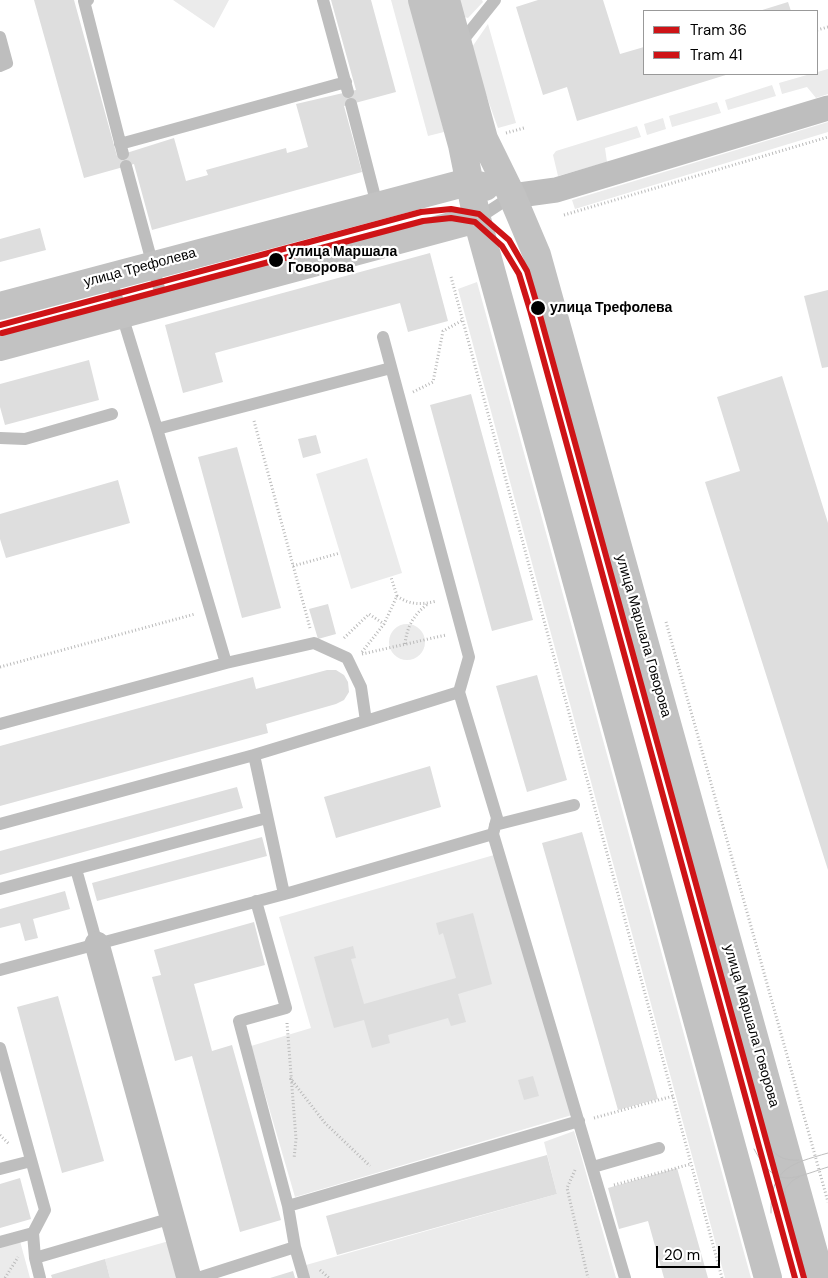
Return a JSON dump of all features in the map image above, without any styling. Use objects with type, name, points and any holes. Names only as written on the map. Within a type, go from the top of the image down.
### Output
[{"type":"main road","name":"улица Маршала Говорова","points":[[422,0],[448,49],[484,139],[512,196],[539,262],[821,1278]]},
{"type":"main road","name":"улица Маршала Говорова","points":[[446,0],[448,49],[468,182],[477,219],[768,1278]]},
{"type":"main road","points":[[468,182],[512,196]]},
{"type":"main road","name":"улица Трефолева","points":[[0,306],[468,182]]},
{"type":"main road","points":[[0,347],[477,219]]},
{"type":"street","points":[[512,196],[556,190],[828,108]]},
{"type":"street","points":[[97,944],[189,1278]]},
{"type":"lane","points":[[88,0],[84,1],[163,303]]},
{"type":"lane","points":[[323,0],[377,205]]},
{"type":"lane","points":[[448,49],[495,0]]},
{"type":"lane","points":[[0,37],[7,64],[0,66]]},
{"type":"lane","points":[[123,155],[348,93]]},
{"type":"lane","points":[[477,219],[512,196]]},
{"type":"lane","points":[[110,276],[226,663]]},
{"type":"lane","points":[[383,338],[469,657],[459,692],[497,818],[494,830],[625,1278]]},
{"type":"lane","points":[[157,429],[391,368]]},
{"type":"lane","points":[[0,438],[25,439],[112,414]]},
{"type":"lane","points":[[0,724],[226,663],[314,643],[347,658],[361,686],[366,721]]},
{"type":"lane","points":[[0,824],[254,755],[459,692]]},
{"type":"lane","points":[[254,755],[284,894]]},
{"type":"lane","points":[[0,970],[284,894],[574,804]]},
{"type":"lane","points":[[0,889],[267,818]]},
{"type":"lane","points":[[76,869],[97,944]]},
{"type":"lane","points":[[256,901],[286,1008],[238,1021],[288,1206],[295,1247],[304,1278]]},
{"type":"lane","points":[[0,1048],[45,1210],[33,1233],[34,1258],[40,1278]]},
{"type":"lane","points":[[288,1206],[579,1121]]},
{"type":"lane","points":[[592,1167],[659,1148]]},
{"type":"lane","points":[[0,1169],[31,1161]]},
{"type":"lane","points":[[34,1258],[172,1218]]},
{"type":"lane","points":[[0,1242],[33,1233]]},
{"type":"lane","points":[[198,1278],[295,1247]]},
{"type":"path","points":[[500,134],[524,128]]},
{"type":"path","points":[[564,215],[828,136]]},
{"type":"path","points":[[451,277],[722,1278]]},
{"type":"path","points":[[399,400],[433,382],[443,331],[463,320]]},
{"type":"path","points":[[250,404],[314,643]]},
{"type":"path","points":[[293,566],[340,553]]},
{"type":"path","points":[[391,577],[397,596],[406,602],[430,603],[453,596]]},
{"type":"path","points":[[397,596],[384,624],[359,655],[462,631]]},
{"type":"path","points":[[405,644],[411,620],[419,610],[430,603]]},
{"type":"path","points":[[0,667],[210,610]]},
{"type":"path","points":[[330,650],[369,614],[384,624]]},
{"type":"path","points":[[286,1008],[296,1139],[292,1168]]},
{"type":"path","points":[[290,1077],[325,1122],[383,1178]]},
{"type":"path","points":[[579,1121],[673,1096]]},
{"type":"path","points":[[599,1189],[691,1164]]},
{"type":"path","points":[[577,1165],[567,1188],[588,1278]]},
{"type":"path","points":[[5,1278],[23,1249]]},
{"type":"shaded area","points":[[173,0],[229,0],[214,28]]},
{"type":"shaded area","points":[[391,0],[411,0],[444,132],[428,136]]},
{"type":"shaded area","points":[[457,0],[482,0],[483,2],[468,18],[461,16]]},
{"type":"shaded area","points":[[488,24],[516,123],[498,128],[470,50]]},
{"type":"shaded area","points":[[828,69],[828,94],[816,98],[807,87],[782,94],[779,83],[807,75],[818,75],[818,72]]},
{"type":"shaded area","points":[[772,85],[776,96],[728,110],[725,100]]},
{"type":"shaded area","points":[[717,102],[721,113],[672,127],[669,116]]},
{"type":"shaded area","points":[[663,118],[666,129],[647,135],[644,124]]},
{"type":"shaded area","points":[[828,122],[828,132],[575,209],[572,200]]},
{"type":"shaded area","points":[[637,126],[641,137],[605,148],[607,162],[558,176],[553,155],[556,151]]},
{"type":"shaded area","points":[[477,282],[751,1278],[725,1278],[458,289]]},
{"type":"shaded area","points":[[367,458],[402,573],[351,589],[316,474]]},
{"type":"shaded area","points":[[407,624],[420,629],[425,642],[420,655],[407,660],[394,655],[389,642],[394,629]]},
{"type":"shaded area","points":[[494,855],[572,1115],[295,1197],[251,1046],[311,1028],[279,917]]},
{"type":"shaded area","points":[[574,1131],[616,1278],[310,1278],[306,1265],[557,1194],[544,1142]]},
{"type":"shaded area","points":[[20,1241],[30,1278],[0,1278],[0,1247]]},
{"type":"shaded area","points":[[169,1241],[180,1278],[110,1278],[105,1259]]},
{"type":"building","points":[[34,0],[74,0],[117,156],[174,138],[186,181],[208,175],[206,170],[286,148],[287,153],[308,147],[296,104],[356,90],[331,0],[371,0],[396,92],[344,106],[362,172],[152,230],[134,164],[84,178]]},
{"type":"building","points":[[538,0],[603,0],[620,54],[643,47],[643,75],[726,75],[577,121],[567,87],[543,95],[516,7]]},
{"type":"building","points":[[788,2],[791,10],[762,10]]},
{"type":"building","points":[[40,228],[46,250],[0,262],[0,239]]},
{"type":"building","points":[[430,253],[448,321],[408,332],[400,303],[215,353],[223,382],[183,393],[165,325]]},
{"type":"building","points":[[828,290],[828,367],[822,368],[804,296]]},
{"type":"building","points":[[89,360],[99,400],[5,425],[0,407],[0,384]]},
{"type":"building","points":[[782,376],[828,523],[828,870],[705,482],[740,471],[717,397]]},
{"type":"building","points":[[471,394],[533,620],[492,631],[430,405]]},
{"type":"building","points":[[316,435],[321,453],[303,458],[298,439]]},
{"type":"building","points":[[237,447],[281,608],[242,618],[198,457]]},
{"type":"building","points":[[118,480],[130,523],[6,558],[0,539],[0,514]]},
{"type":"building","points":[[328,604],[336,634],[318,639],[309,609]]},
{"type":"building","points":[[327,670],[336,670],[344,675],[348,682],[349,692],[344,700],[266,724],[268,733],[0,806],[0,746],[253,677],[256,689]]},
{"type":"building","points":[[537,675],[567,780],[527,792],[496,686]]},
{"type":"building","points":[[430,766],[441,807],[336,838],[324,797]]},
{"type":"building","points":[[237,787],[243,808],[0,875],[0,851]]},
{"type":"building","points":[[582,832],[658,1099],[618,1110],[542,843]]},
{"type":"building","points":[[262,837],[267,856],[97,901],[92,883]]},
{"type":"building","points":[[65,891],[70,909],[33,919],[38,938],[25,941],[20,923],[0,928],[0,909]]},
{"type":"building","points":[[473,913],[492,984],[458,994],[466,1022],[451,1026],[448,1018],[388,1035],[390,1043],[372,1048],[364,1020],[334,1028],[314,957],[353,946],[356,958],[351,959],[364,1004],[456,978],[443,933],[439,935],[436,923]]},
{"type":"building","points":[[254,922],[265,965],[194,984],[212,1051],[232,1045],[281,1220],[240,1232],[192,1056],[175,1061],[152,977],[161,975],[154,950]]},
{"type":"building","points":[[58,996],[104,1161],[62,1173],[17,1007]]},
{"type":"building","points":[[533,1076],[539,1096],[524,1100],[518,1080]]},
{"type":"building","points":[[547,1155],[557,1194],[337,1255],[326,1216]]},
{"type":"building","points":[[677,1168],[708,1278],[664,1278],[648,1221],[619,1229],[608,1188]]},
{"type":"building","points":[[20,1178],[31,1219],[0,1228],[0,1184]]},
{"type":"building","points":[[105,1259],[110,1278],[52,1278],[51,1275]]},
{"type":"building","points":[[293,1271],[295,1278],[270,1278]]},
{"type":"tram line","name":"36","points":[[0,325],[421,212],[451,209],[479,214],[509,240],[527,271],[538,308],[804,1278]]},
{"type":"tram line","name":"41","points":[[2,333],[423,221],[451,218],[475,222],[502,246],[519,274],[530,310],[795,1278]]},
{"type":"tram line","points":[[765,1140],[779,1156],[799,1160]]},
{"type":"tram line","points":[[754,1149],[770,1171],[777,1176],[785,1178],[804,1175],[828,1167]]},
{"type":"tram line","points":[[771,1213],[774,1186],[785,1170],[803,1161],[828,1153]]},
{"type":"tram line","points":[[786,1213],[785,1189],[792,1181],[799,1177]]},
{"type":"place","name":"улица Маршала Говорова","points":[[276,260]]},
{"type":"place","name":"улица Трефолева","points":[[538,308]]}]
